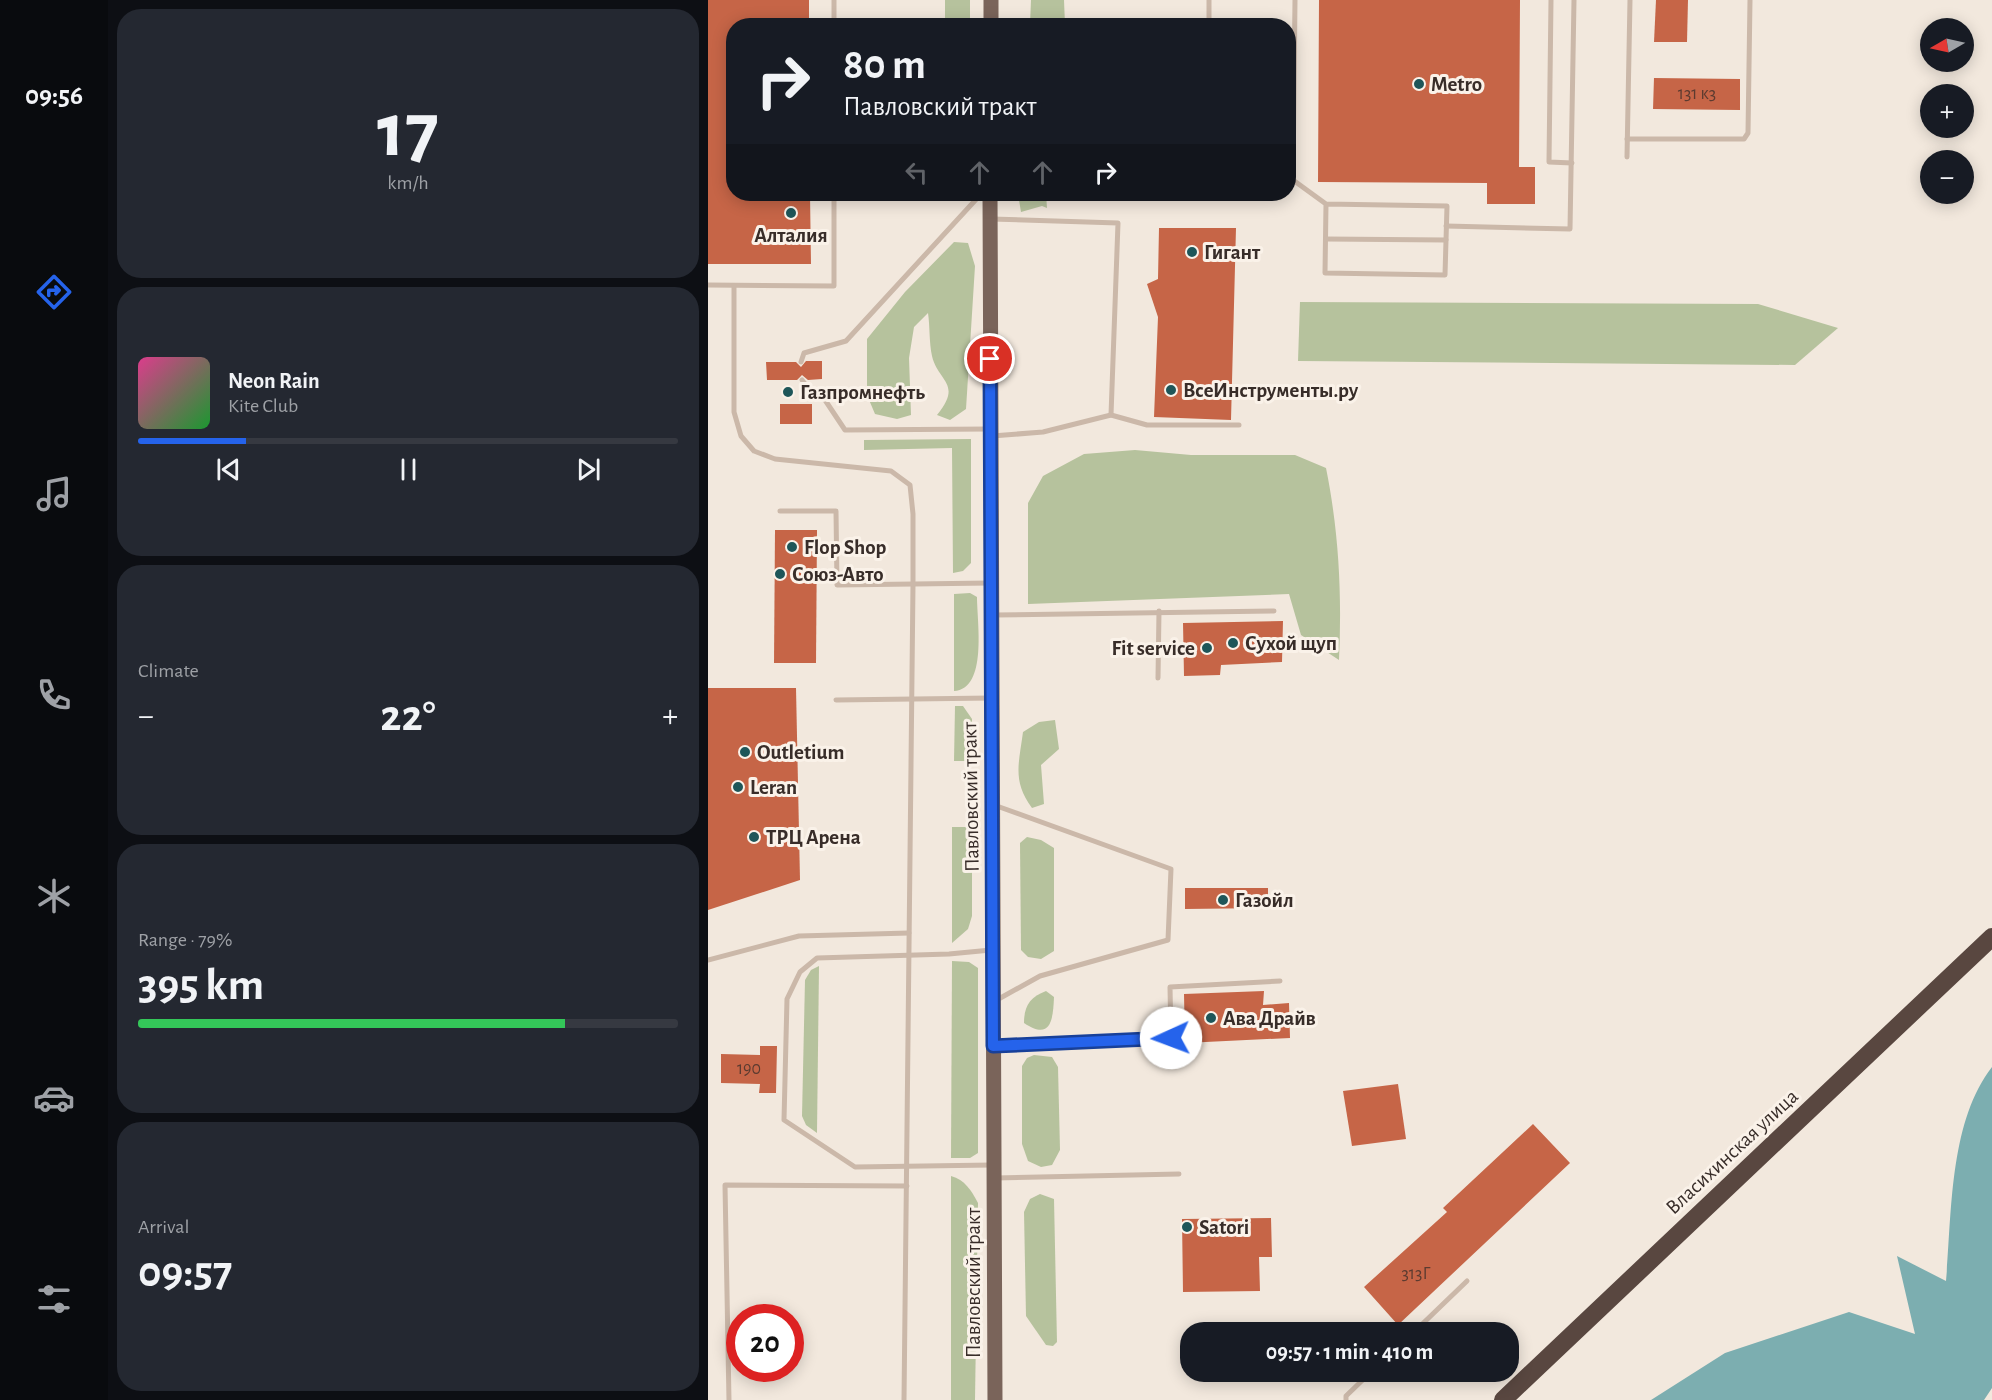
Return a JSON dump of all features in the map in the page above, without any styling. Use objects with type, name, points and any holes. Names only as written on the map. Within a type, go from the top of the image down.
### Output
[{"type":"highway","name":"Власихинская улица","points":[[1503,1400],[1992,937]]},
{"type":"main road","points":[[991,0],[991,18]]},
{"type":"main road","name":"Павловский тракт","points":[[990,201],[995,1400]]},
{"type":"lane","points":[[834,0],[834,18]]},
{"type":"lane","points":[[1209,0],[1209,18]]},
{"type":"lane","points":[[1295,0],[1295,18]]},
{"type":"lane","points":[[1551,0],[1549,162],[1572,163]]},
{"type":"lane","points":[[1446,226],[1570,229],[1574,0]]},
{"type":"lane","points":[[1627,157],[1630,0]]},
{"type":"lane","points":[[1628,139],[1744,140],[1748,133],[1750,0]]},
{"type":"lane","points":[[1296,183],[1326,204],[1447,206],[1445,274],[1325,273],[1326,204]]},
{"type":"lane","points":[[708,285],[834,286],[834,201]]},
{"type":"lane","points":[[801,362],[804,353],[846,341],[975,201]]},
{"type":"lane","points":[[990,219],[1118,223],[1111,415]]},
{"type":"lane","points":[[1326,239],[1446,240]]},
{"type":"lane","points":[[734,286],[734,412],[741,436],[754,451],[775,459],[891,471],[910,485],[913,514],[913,584],[904,1400]]},
{"type":"lane","points":[[801,380],[810,390],[825,399],[845,430],[1043,432],[1111,415],[1147,425],[1239,425]]},
{"type":"lane","points":[[780,511],[836,511],[837,585],[991,583]]},
{"type":"lane","points":[[1158,678],[1159,611]]},
{"type":"lane","points":[[991,615],[1274,611]]},
{"type":"lane","points":[[836,700],[991,698]]},
{"type":"lane","points":[[992,805],[1171,869],[1168,940],[1040,976],[993,1002]]},
{"type":"lane","points":[[708,960],[799,936],[909,933]]},
{"type":"lane","points":[[993,950],[817,958],[800,972],[787,999],[784,1120],[855,1167],[907,1167],[994,1172],[1179,1174]]},
{"type":"lane","points":[[993,1046],[1171,1038],[1170,987],[1280,981]]},
{"type":"lane","points":[[729,1400],[725,1185],[906,1186]]},
{"type":"lane","points":[[1424,1322],[1467,1281]]},
{"type":"lane","points":[[1347,1400],[1347,1396],[1361,1382]]},
{"type":"green space","points":[[945,0],[970,0],[970,18],[945,18]]},
{"type":"green space","points":[[1031,0],[1064,0],[1065,18],[1030,18]]},
{"type":"green space","points":[[1019,201],[1046,201],[1047,208],[1042,206],[1021,212]]},
{"type":"green space","points":[[954,242],[968,243],[975,266],[966,409],[950,420],[937,415],[948,396],[948,389],[932,356],[928,313],[914,327],[909,358],[911,415],[897,419],[875,414],[867,395],[867,339],[905,292]]},
{"type":"green space","points":[[1300,302],[1758,304],[1838,328],[1795,365],[1298,361]]},
{"type":"green space","points":[[971,439],[971,563],[963,571],[953,573],[952,448],[864,450],[864,440]]},
{"type":"green space","points":[[1135,450],[1191,455],[1295,455],[1326,468],[1334,516],[1338,564],[1339,660],[1301,635],[1289,594],[1028,604],[1028,503],[1043,476],[1084,454]]},
{"type":"green space","points":[[970,593],[977,597],[979,637],[976,667],[972,679],[965,687],[954,691],[954,594]]},
{"type":"green space","points":[[955,706],[963,706],[972,719],[972,761],[954,761]]},
{"type":"green space","points":[[1055,720],[1059,749],[1041,765],[1044,804],[1032,808],[1019,780],[1023,732],[1039,722]]},
{"type":"green space","points":[[952,827],[972,827],[972,916],[968,929],[952,943]]},
{"type":"green space","points":[[1027,837],[1041,840],[1054,848],[1054,951],[1041,959],[1028,957],[1021,950],[1020,843]]},
{"type":"green space","points":[[952,961],[969,962],[978,968],[978,1153],[970,1158],[951,1158]]},
{"type":"green space","points":[[819,966],[817,1133],[806,1125],[802,1116],[805,980],[811,970]]},
{"type":"green space","points":[[1046,991],[1054,997],[1053,1013],[1049,1025],[1040,1030],[1024,1023],[1024,1017],[1029,1003]]},
{"type":"green space","points":[[1034,1055],[1052,1057],[1058,1067],[1060,1150],[1052,1165],[1041,1167],[1028,1161],[1022,1144],[1022,1066],[1027,1058]]},
{"type":"green space","points":[[951,1176],[967,1186],[978,1203],[975,1400],[951,1400]]},
{"type":"green space","points":[[1040,1194],[1054,1199],[1057,1342],[1053,1346],[1046,1345],[1026,1316],[1024,1212],[1030,1199]]},
{"type":"water","points":[[1992,1067],[1992,1388],[1984,1400],[1651,1400],[1725,1353],[1849,1312],[1915,1334],[1897,1256],[1946,1281],[1952,1198],[1960,1141],[1978,1089]]},
{"type":"building","points":[[708,0],[809,0],[809,18],[726,18],[726,201],[810,201],[811,264],[708,264]]},
{"type":"building","name":"Metro","points":[[1319,0],[1520,0],[1519,167],[1535,167],[1535,204],[1487,204],[1487,183],[1318,182]]},
{"type":"building","points":[[1656,0],[1688,0],[1687,42],[1654,42]]},
{"type":"building","points":[[1654,78],[1740,79],[1740,110],[1653,109]]},
{"type":"building","points":[[1159,228],[1236,228],[1231,420],[1154,417],[1158,317],[1147,284],[1158,279]]},
{"type":"building","points":[[806,361],[822,361],[822,379],[808,380],[802,375],[797,380],[767,380],[766,362],[796,362],[801,367]]},
{"type":"building","points":[[780,404],[812,404],[812,424],[780,424]]},
{"type":"building","points":[[775,530],[817,530],[816,663],[774,663]]},
{"type":"building","name":"Сухой щуп","points":[[1283,621],[1282,662],[1221,665],[1220,675],[1184,676],[1183,623]]},
{"type":"building","name":"ТРЦ Арена","points":[[708,688],[796,688],[800,880],[708,910]]},
{"type":"building","points":[[1185,888],[1268,888],[1268,908],[1185,909]]},
{"type":"building","points":[[1264,991],[1263,1005],[1289,1003],[1290,1038],[1185,1043],[1184,994]]},
{"type":"building","points":[[760,1046],[777,1046],[776,1093],[759,1093],[760,1084],[721,1083],[721,1054],[760,1055]]},
{"type":"building","points":[[1398,1084],[1406,1139],[1352,1146],[1343,1091]]},
{"type":"building","points":[[1533,1124],[1570,1163],[1401,1322],[1395,1322],[1364,1287],[1447,1212],[1443,1208]]},
{"type":"building","points":[[1271,1218],[1272,1257],[1259,1257],[1260,1291],[1183,1292],[1182,1219]]},
{"type":"place","name":"Metro","points":[[1419,84]]},
{"type":"place","name":"Алталия","points":[[791,213]]},
{"type":"place","name":"Гигант","points":[[1192,252]]},
{"type":"place","name":"ВсеИнструменты.ру","points":[[1171,390]]},
{"type":"place","name":"Газпромнефть","points":[[788,392]]},
{"type":"place","name":"Flop Shop","points":[[792,547]]},
{"type":"place","name":"Союз-Авто","points":[[780,574]]},
{"type":"place","name":"Сухой щуп","points":[[1233,643]]},
{"type":"place","name":"Fit service","points":[[1207,648]]},
{"type":"place","name":"Outletium","points":[[745,752]]},
{"type":"place","name":"Leran","points":[[738,787]]},
{"type":"place","name":"ТРЦ Арена","points":[[754,837]]},
{"type":"place","name":"Газойл","points":[[1223,900]]},
{"type":"place","name":"Ава Драйв","points":[[1211,1018]]},
{"type":"place","name":"Satori","points":[[1187,1227]]},
{"type":"route","points":[[990,359],[993,1046],[1171,1038]]}]
